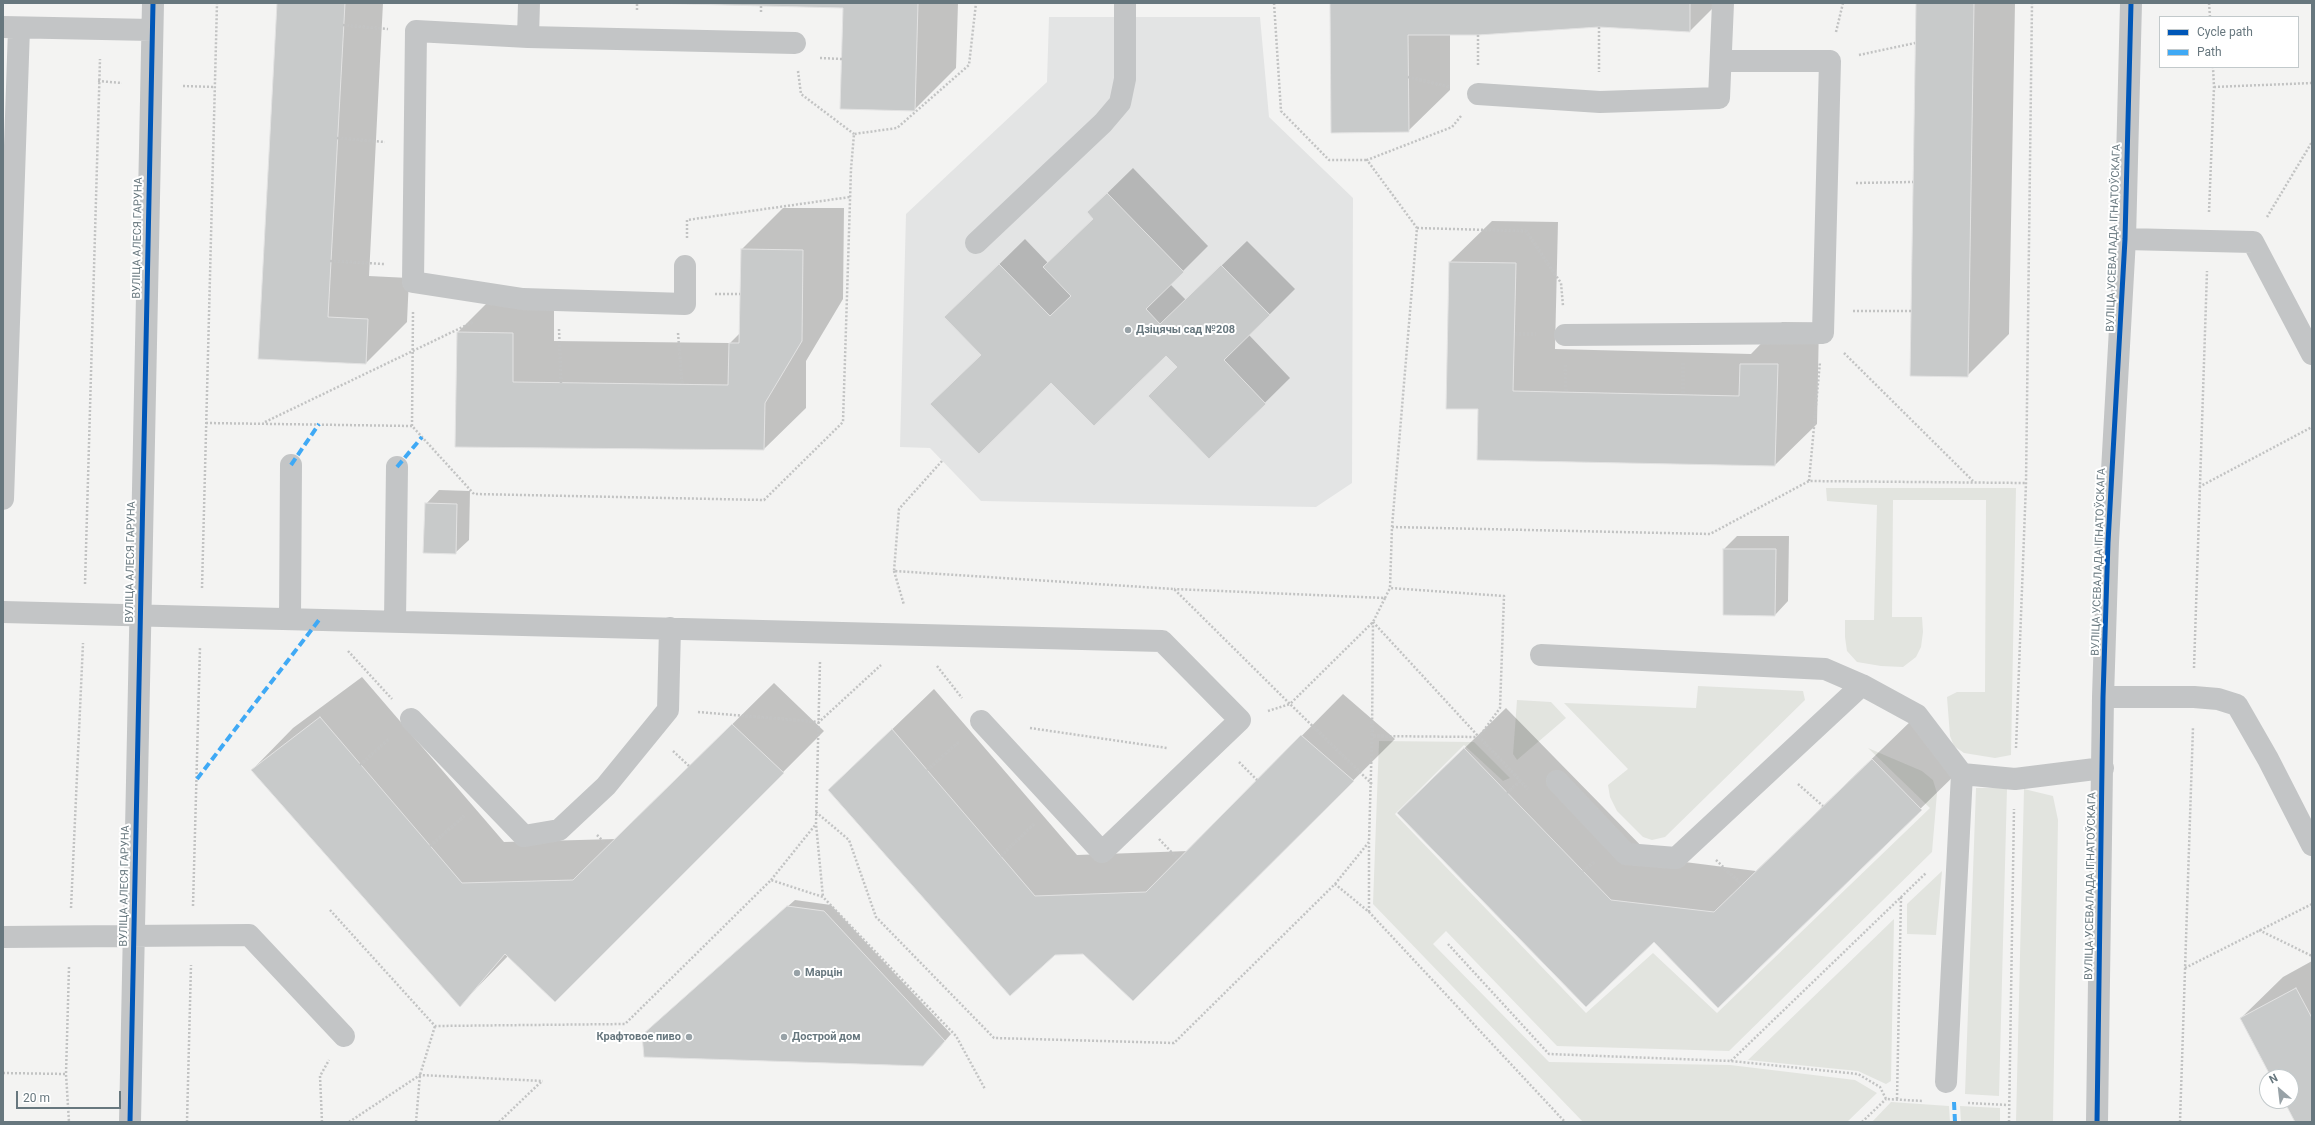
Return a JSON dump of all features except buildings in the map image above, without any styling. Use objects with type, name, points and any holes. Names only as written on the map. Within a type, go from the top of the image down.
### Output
[{"type":"street","name":"ВУЛІЦА АЛЕСЯ ГАРУНА","points":[[130,1122],[153,3]]},
{"type":"street","points":[[528,37],[529,3]]},
{"type":"street","points":[[976,243],[1104,123],[1120,103],[1125,79],[1125,3]]},
{"type":"street","points":[[1478,94],[1600,102],[1719,98],[1723,3]]},
{"type":"street","name":"ВУЛІЦА УСЕВАЛАДА ІГНАТОЎСКАГА","points":[[2096,1122],[2103,697],[2108,542],[2125,239],[2131,3]]},
{"type":"street","points":[[3,499],[11,28],[152,30]]},
{"type":"street","points":[[685,266],[685,304],[523,299],[413,274],[416,31],[528,37],[795,43]]},
{"type":"street","points":[[1565,335],[1823,333],[1830,61],[1721,60]]},
{"type":"street","points":[[2125,239],[2253,242],[2312,354]]},
{"type":"street","points":[[290,619],[291,465]]},
{"type":"street","points":[[395,622],[397,467]]},
{"type":"street","points":[[3,612],[1162,641],[1240,720],[1102,852],[981,721]]},
{"type":"street","points":[[411,719],[524,836],[559,830],[606,786],[668,710],[670,628]]},
{"type":"street","points":[[1541,655],[1825,669],[1862,685],[1917,716],[1962,774],[1946,1082]]},
{"type":"street","points":[[1557,780],[1626,854],[1676,858],[1862,685]]},
{"type":"street","points":[[2103,697],[2194,697],[2218,699],[2236,705],[2268,759],[2312,845]]},
{"type":"street","points":[[1962,774],[2015,779],[2103,768]]},
{"type":"street","points":[[3,937],[249,934],[344,1036]]},
{"type":"path","points":[[187,1122],[217,3]]},
{"type":"path","points":[[795,43],[801,94],[854,134],[897,128],[969,65],[976,3]]},
{"type":"path","points":[[1274,3],[1281,111],[1329,160],[1367,160],[1452,127],[1478,94],[1408,77]]},
{"type":"path","points":[[2009,1122],[2008,1105],[2015,779],[2026,483],[2032,3]]},
{"type":"path","points":[[2209,3],[2210,16]]},
{"type":"path","points":[[343,25],[416,31]]},
{"type":"path","points":[[1599,27],[1600,102]]},
{"type":"path","points":[[69,1122],[66,1074],[69,936],[84,614],[98,81],[101,29]]},
{"type":"path","points":[[1830,61],[1915,43]]},
{"type":"path","points":[[2180,1122],[2194,697],[2199,487],[2214,88],[2213,68]]},
{"type":"path","points":[[98,81],[125,83]]},
{"type":"path","points":[[2214,88],[2312,83]]},
{"type":"path","points":[[183,86],[215,87]]},
{"type":"path","points":[[330,261],[413,274],[412,426],[474,494],[764,500],[843,422],[850,197],[854,134]]},
{"type":"path","points":[[337,138],[414,144]]},
{"type":"path","points":[[2253,242],[2312,142]]},
{"type":"path","points":[[1367,160],[1417,228],[1392,527],[1390,588],[1373,622],[1372,784],[1368,912]]},
{"type":"path","points":[[1827,184],[1913,182]]},
{"type":"path","points":[[685,266],[687,220],[850,197]]},
{"type":"path","points":[[1417,228],[1526,231],[1561,283],[1565,335]]},
{"type":"path","points":[[558,300],[561,383]]},
{"type":"path","points":[[676,303],[682,384]]},
{"type":"path","points":[[1824,310],[1911,311]]},
{"type":"path","points":[[264,422],[475,322]]},
{"type":"path","points":[[1823,333],[1973,481]]},
{"type":"path","points":[[1809,480],[1823,333]]},
{"type":"path","points":[[206,423],[264,422],[412,426]]},
{"type":"path","points":[[2199,487],[2312,427]]},
{"type":"path","points":[[897,548],[900,509],[942,461]]},
{"type":"path","points":[[1392,527],[1710,534],[1809,480],[1973,481],[2026,483]]},
{"type":"path","points":[[1390,588],[1504,596],[1500,708],[1479,737]]},
{"type":"path","points":[[1174,589],[1385,598]]},
{"type":"path","points":[[319,620],[411,719],[360,765]]},
{"type":"path","points":[[1373,622],[1479,737]]},
{"type":"path","points":[[821,633],[816,824],[823,897]]},
{"type":"path","points":[[668,710],[819,722],[913,635],[981,721],[927,770]]},
{"type":"path","points":[[1290,704],[1372,784]]},
{"type":"path","points":[[1027,728],[1204,754]]},
{"type":"path","points":[[1372,736],[1479,737]]},
{"type":"path","points":[[1507,793],[1520,781]]},
{"type":"path","points":[[1794,781],[1823,806]]},
{"type":"path","points":[[430,846],[486,796]]},
{"type":"path","points":[[1001,856],[1057,804]]},
{"type":"path","points":[[816,812],[849,840],[876,917],[994,1038],[1174,1043],[1335,884],[1369,842]]},
{"type":"path","points":[[330,910],[435,1026],[625,1024],[771,880],[816,824]]},
{"type":"path","points":[[1714,859],[1742,885]]},
{"type":"path","points":[[1583,871],[1596,860]]},
{"type":"path","points":[[1731,1061],[1927,872]]},
{"type":"path","points":[[771,880],[823,897],[956,1036],[985,1089]]},
{"type":"path","points":[[1335,884],[1368,912],[1565,1122]]},
{"type":"path","points":[[1897,1100],[1901,897]]},
{"type":"path","points":[[2185,968],[2312,904]]},
{"type":"path","points":[[2259,930],[2312,956]]},
{"type":"path","points":[[1448,944],[1549,1054],[1731,1061],[1858,1074],[1880,1087],[1886,1099]]},
{"type":"path","points":[[416,1122],[420,1075],[435,1026]]},
{"type":"path","points":[[322,1122],[320,1076],[344,1036]]},
{"type":"path","points":[[3,1073],[66,1074]]},
{"type":"path","points":[[348,1122],[420,1075],[543,1081],[499,1122]]},
{"type":"path","points":[[1862,1122],[1886,1099],[1926,1101]]},
{"type":"path","points":[[1962,1102],[2008,1105]]},
{"type":"shaded area","name":"Дзіцячы сад №208","points":[[1049,17],[1260,17],[1269,117],[1353,198],[1352,483],[1316,507],[981,501],[930,448],[900,447],[906,214],[1047,82]]},
{"type":"shaded area","points":[[1826,488],[2016,488],[2011,755],[1995,758],[1964,753],[1954,746],[1950,736],[1947,697],[1957,692],[1985,692],[1986,500],[1893,500],[1892,617],[1922,617],[1923,632],[1921,647],[1916,657],[1903,667],[1881,666],[1857,662],[1847,651],[1845,637],[1845,620],[1874,620],[1877,505],[1827,501]]},
{"type":"shaded area","points":[[1698,686],[1803,691],[1805,700],[1665,837],[1652,840],[1643,837],[1617,811],[1610,797],[1608,785],[1628,769],[1564,703],[1696,708]]},
{"type":"shaded area","points":[[1517,700],[1551,702],[1566,718],[1517,760],[1513,754]]},
{"type":"shaded area","points":[[1379,741],[1474,742],[1510,778],[1503,781],[1464,745],[1395,814],[1586,1013],[1653,953],[1717,1013],[1930,808],[1868,748],[1922,771],[1933,780],[1937,793],[1932,852],[1729,1051],[1557,1046],[1446,931],[1433,944],[1549,1062],[1730,1065],[1855,1080],[1877,1093],[1847,1122],[1583,1122],[1373,904]]},
{"type":"shaded area","points":[[1976,788],[2007,788],[1999,1096],[1965,1094]]},
{"type":"shaded area","points":[[2024,789],[2053,796],[2058,820],[2053,1122],[2016,1122]]},
{"type":"shaded area","points":[[1942,871],[1936,935],[1907,934],[1907,904]]},
{"type":"shaded area","points":[[1894,919],[1891,1081],[1886,1084],[1858,1071],[1748,1060]]},
{"type":"shaded area","points":[[1891,1102],[1949,1106],[1950,1122],[1872,1122]]},
{"type":"shaded area","points":[[1960,1106],[2000,1108],[2000,1122],[1961,1122]]},
{"type":"marked path","points":[[291,465],[319,424]]},
{"type":"marked path","points":[[397,467],[422,437]]},
{"type":"marked path","points":[[197,779],[319,620]]},
{"type":"marked path","points":[[1954,1102],[1955,1122]]},
{"type":"cycle path","points":[[130,1122],[153,3]]},
{"type":"cycle path","points":[[2097,1122],[2103,697],[2108,542],[2125,239],[2131,3]]},
{"type":"place","name":"Дзіцячы сад №208","points":[[1128,330]]},
{"type":"place","name":"Марцін","points":[[797,973]]},
{"type":"place","name":"Крафтовое пиво","points":[[689,1037]]},
{"type":"place","name":"Дострой дом","points":[[784,1037]]}]
